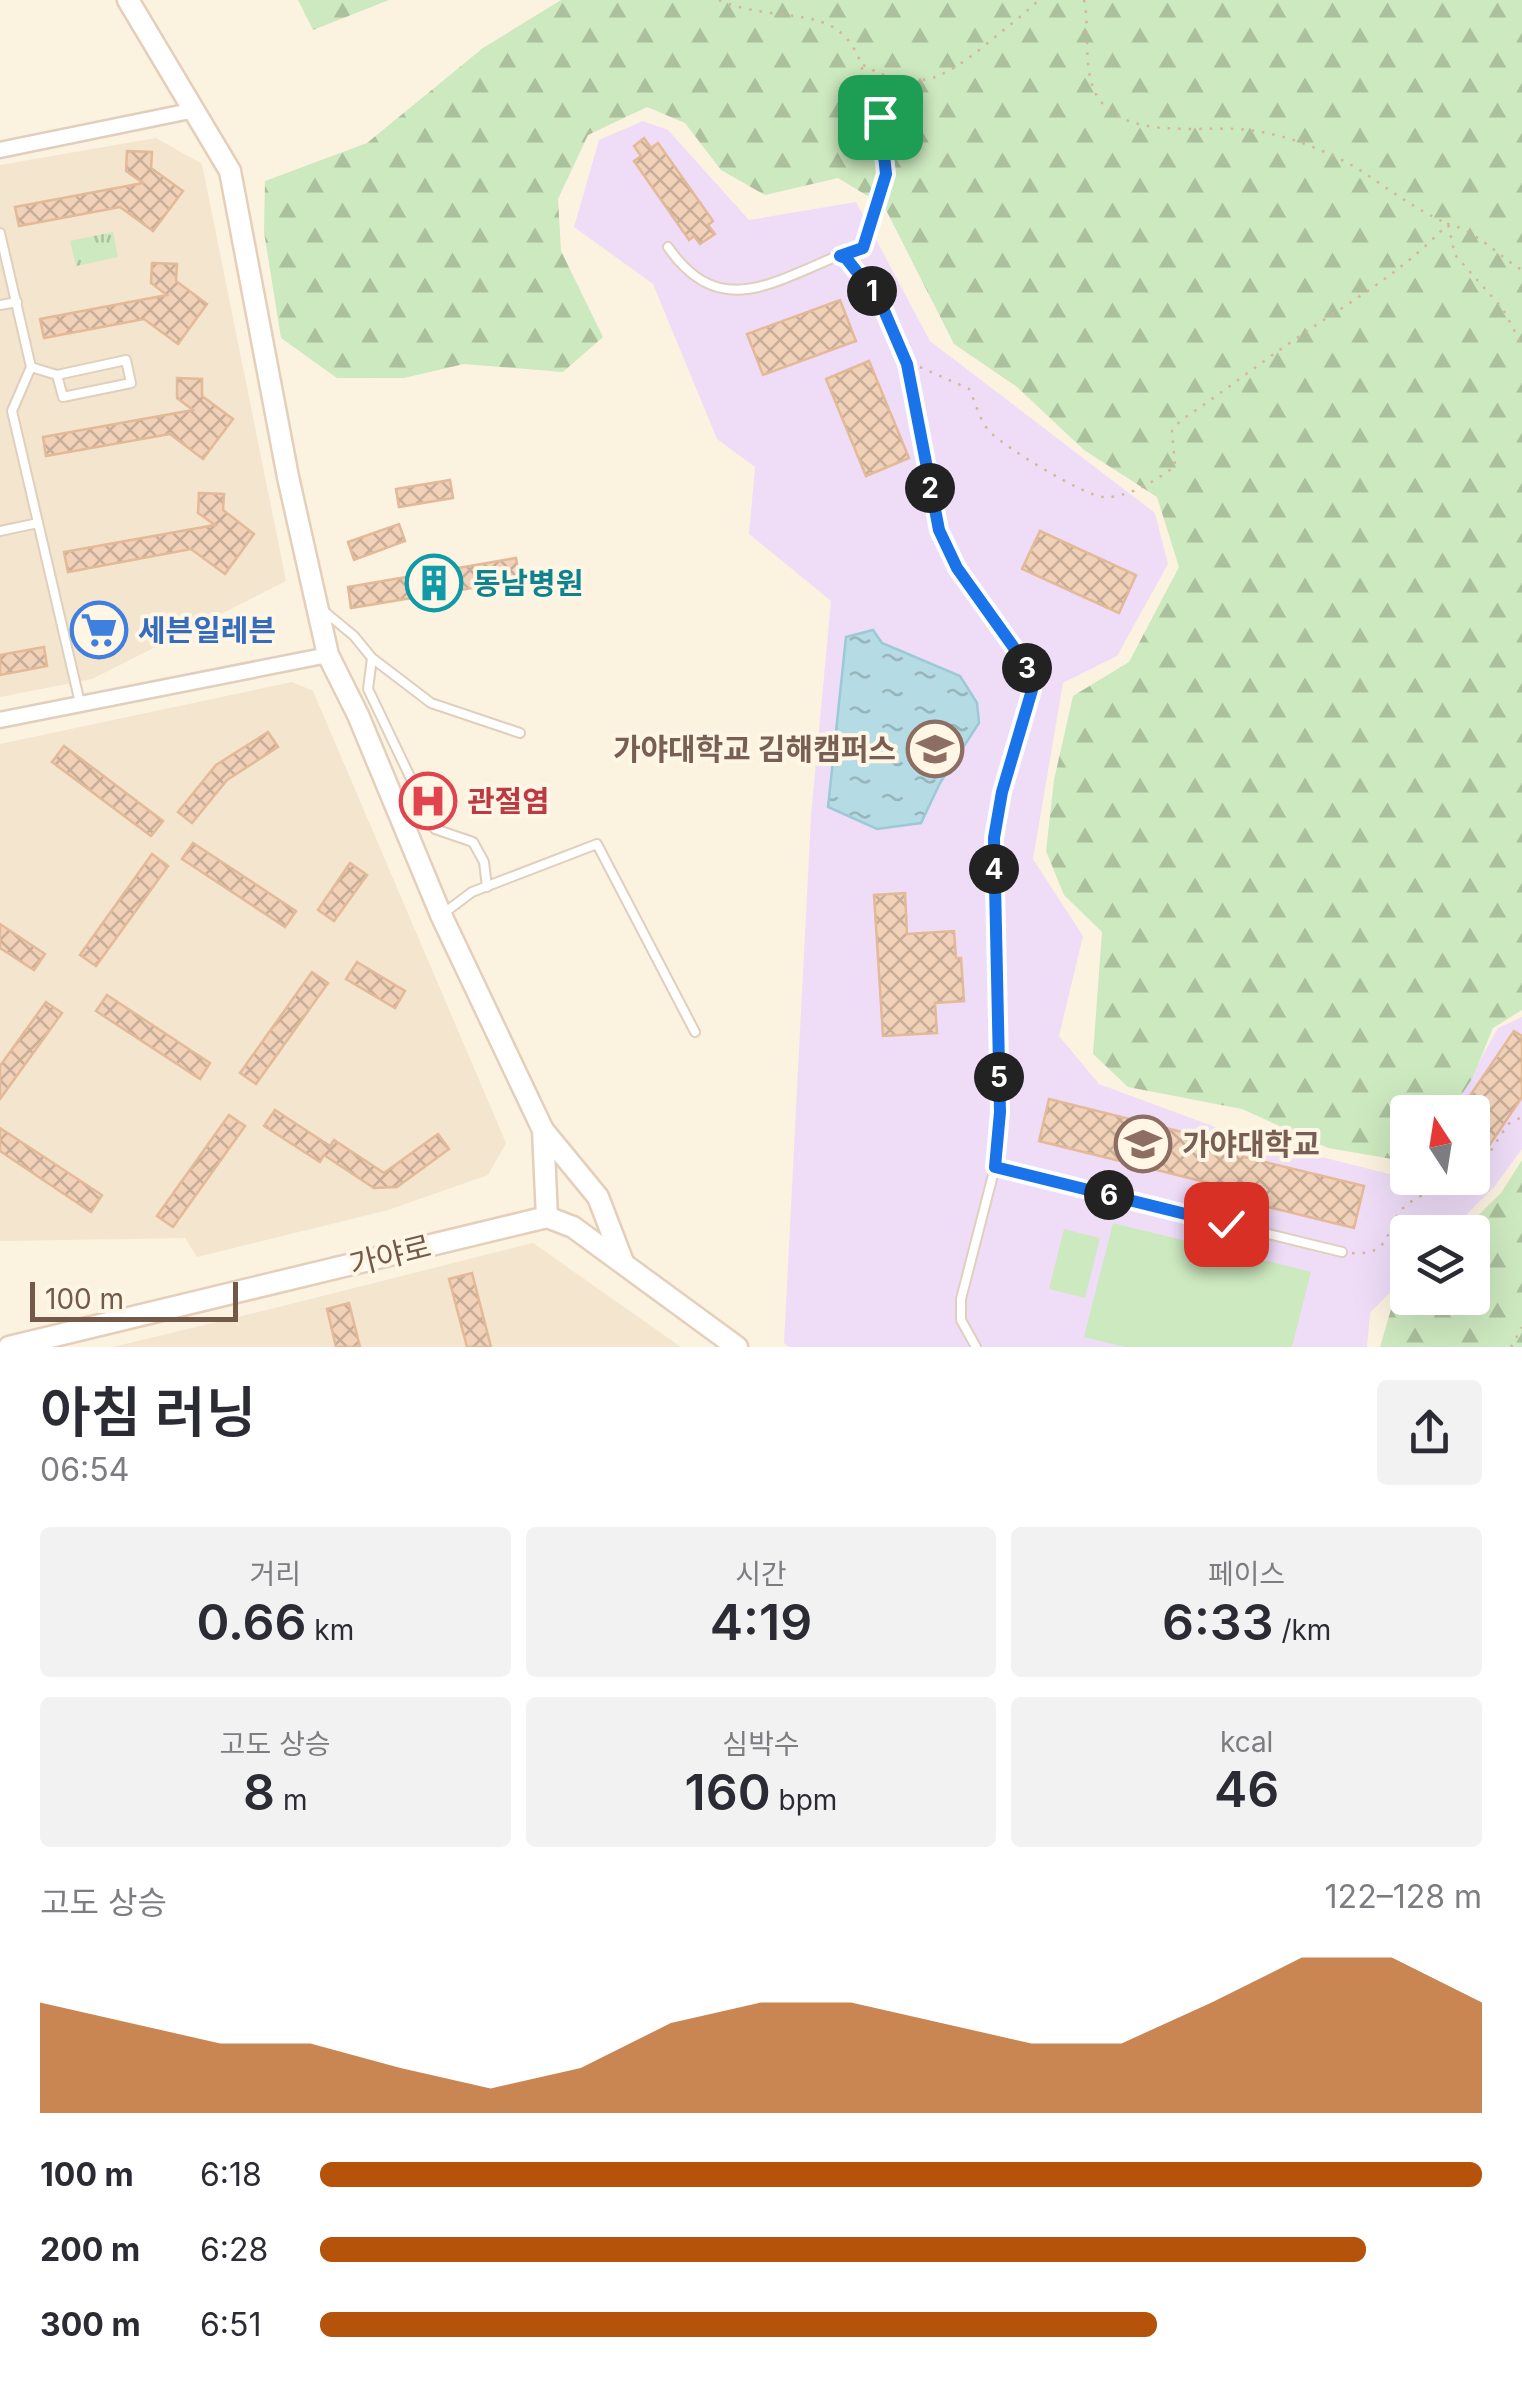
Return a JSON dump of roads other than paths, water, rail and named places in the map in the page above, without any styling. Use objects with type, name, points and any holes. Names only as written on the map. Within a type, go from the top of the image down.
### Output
[{"type":"street","points":[[128,0],[230,172],[288,477],[328,655],[358,714],[441,915],[543,1130],[598,1196],[624,1264]]},
{"type":"street","points":[[0,150],[194,110]]},
{"type":"street","points":[[0,720],[328,655]]},
{"type":"street","points":[[543,1130],[547,1218],[573,1227],[737,1347]]},
{"type":"street","name":"가야로","points":[[9,1347],[547,1218]]},
{"type":"lane","points":[[668,247],[695,279],[709,286],[740,291],[863,248],[886,174],[880,117]]},
{"type":"lane","points":[[0,233],[32,367],[12,411],[80,703]]},
{"type":"lane","points":[[840,256],[846,258],[880,301],[907,364],[939,530],[947,553],[1027,666],[1032,690],[1002,792],[994,838],[1000,1112],[995,1167],[961,1300],[960,1320],[976,1347]]},
{"type":"lane","points":[[0,306],[17,302]]},
{"type":"lane","points":[[32,367],[57,375],[126,360],[131,383],[63,397],[57,375]]},
{"type":"lane","points":[[0,531],[38,523]]},
{"type":"lane","points":[[317,605],[354,636],[372,658],[431,704],[520,733]]},
{"type":"lane","points":[[372,658],[368,688],[406,774],[436,829],[473,842],[484,862],[487,886]]},
{"type":"lane","points":[[441,915],[472,892],[597,844],[695,1032]]},
{"type":"lane","points":[[995,1167],[1342,1252]]},
{"type":"water","points":[[873,630],[882,643],[960,676],[977,703],[979,723],[940,783],[921,823],[877,829],[828,807],[846,637]]},
{"type":"place","name":"동남병원","points":[[434,583]]},
{"type":"place","name":"세븐일레븐","points":[[99,630]]},
{"type":"place","name":"가야대학교 김해캠퍼스","points":[[935,749]]},
{"type":"place","name":"관절염","points":[[428,801]]},
{"type":"place","name":"가야대학교","points":[[1143,1144]]}]
